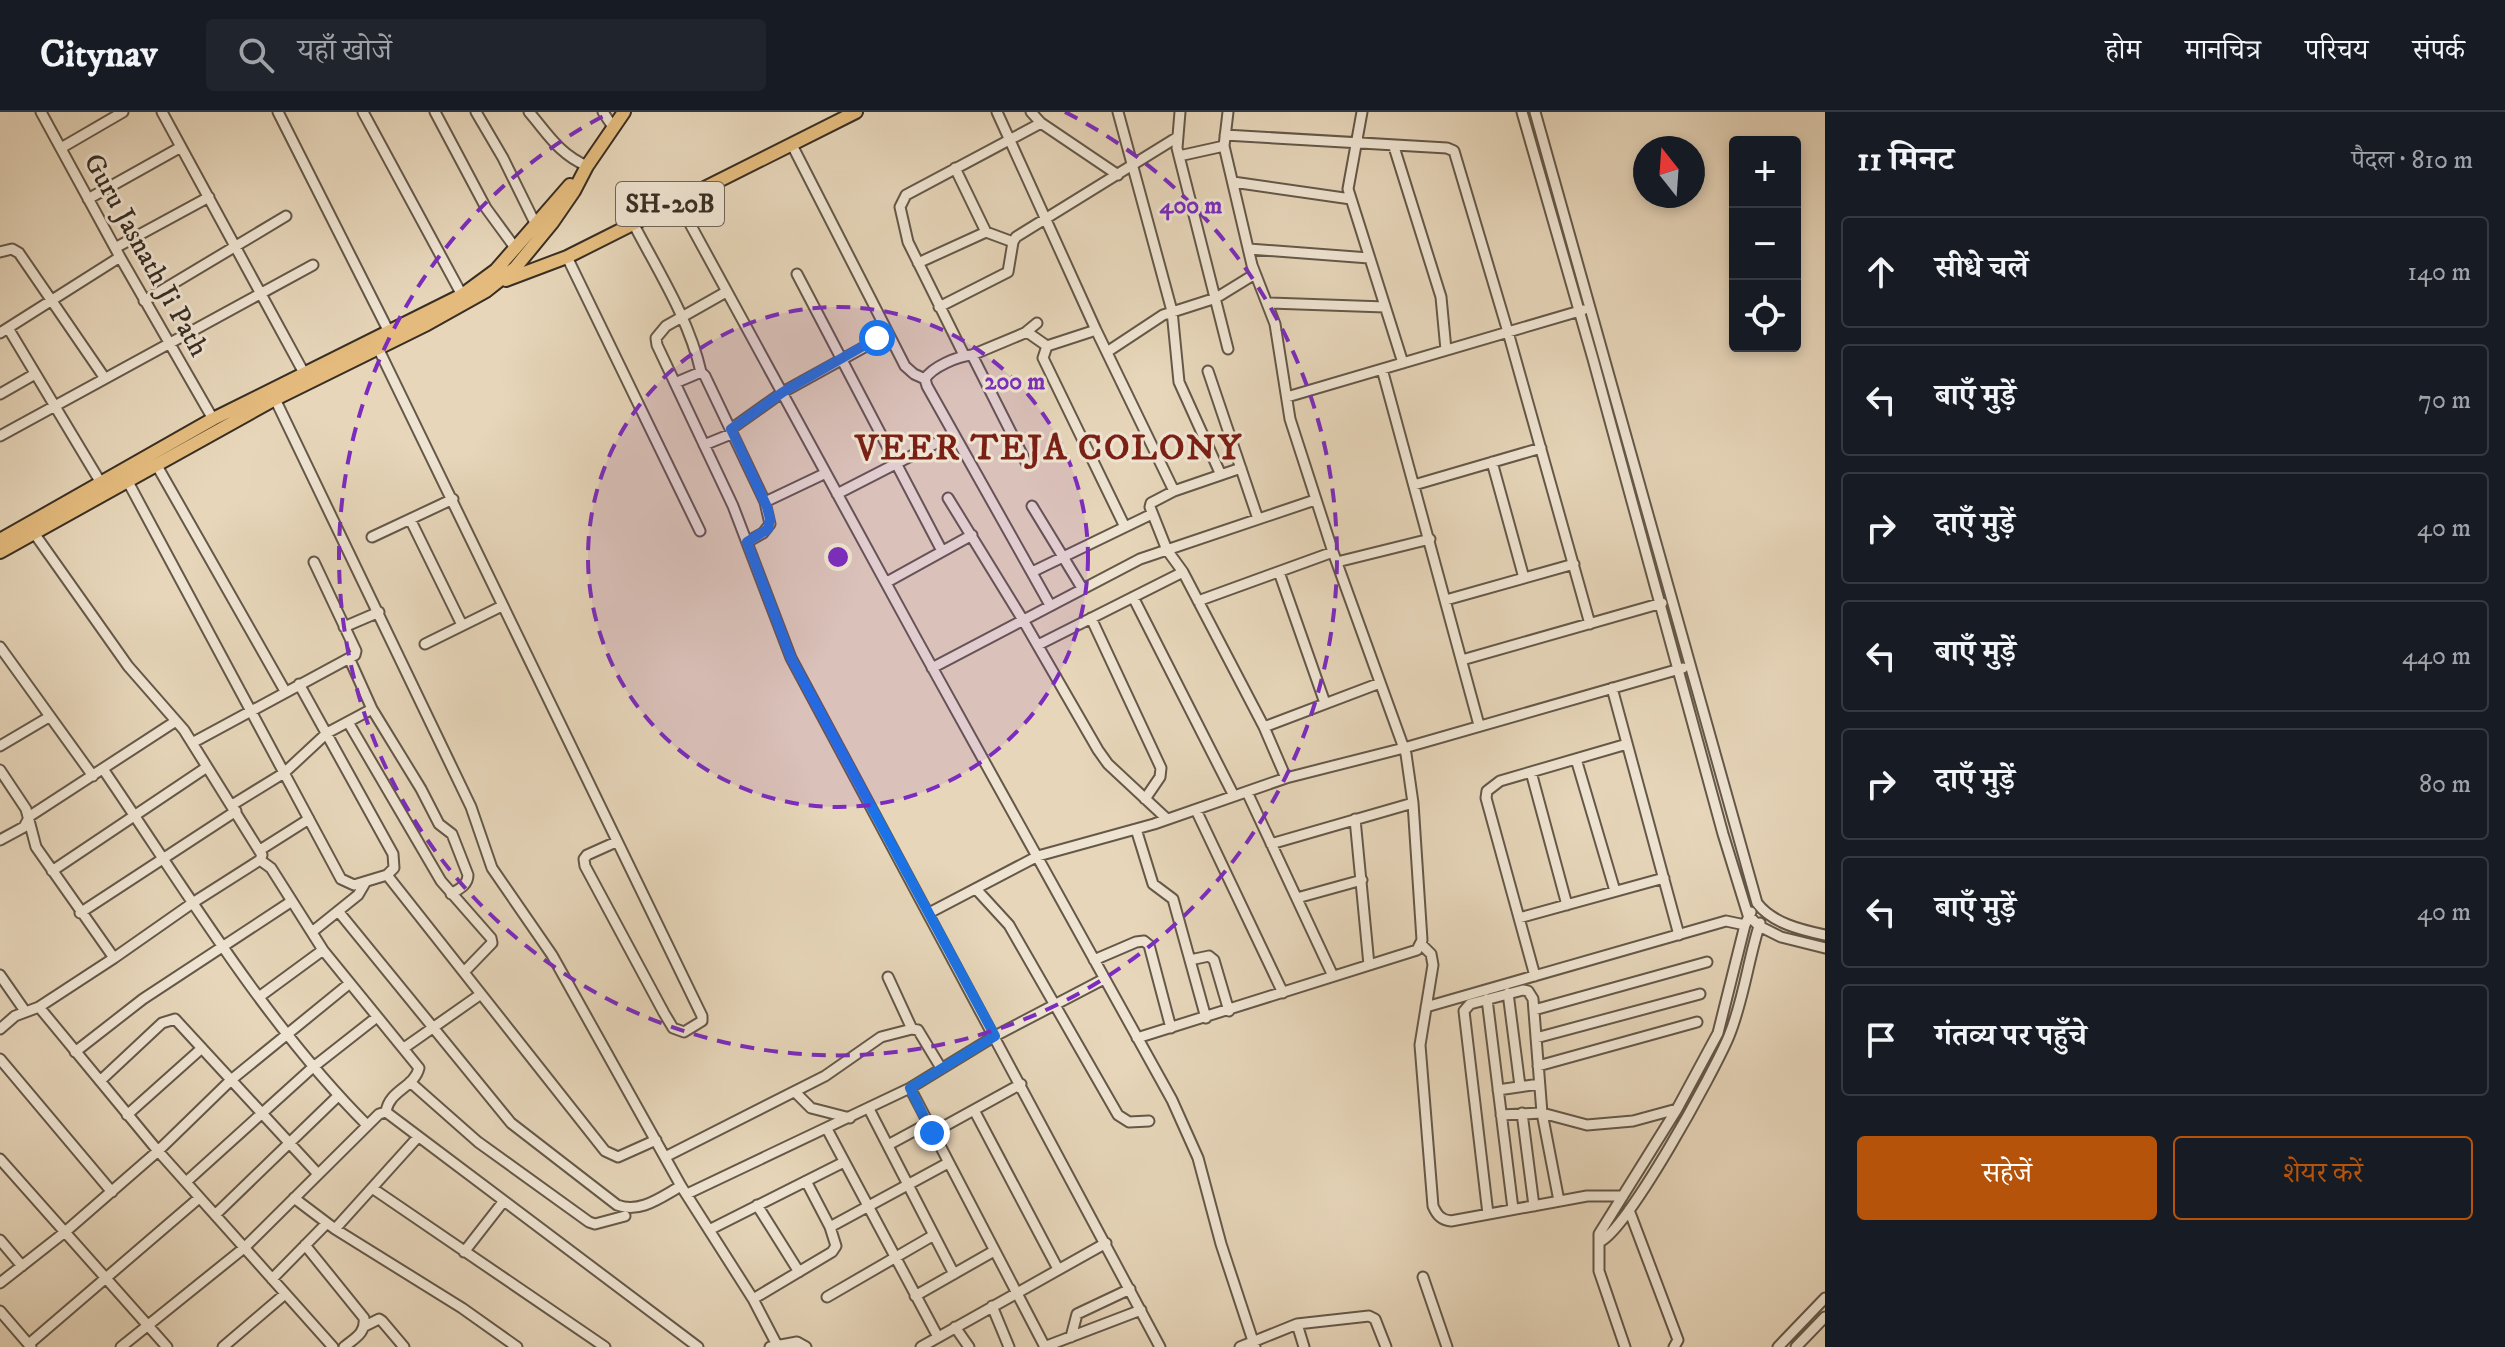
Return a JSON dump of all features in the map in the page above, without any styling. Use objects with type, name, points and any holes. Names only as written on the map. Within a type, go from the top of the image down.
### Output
[{"type":"main road","points":[[0,540],[213,419],[479,284],[516,249],[584,170],[624,112]]},
{"type":"main road","name":"SH-20B","points":[[479,284],[499,282],[567,257],[792,145],[834,117],[856,112]]},
{"type":"main road","points":[[0,552],[275,399],[474,299],[515,268],[552,223],[584,170]]},
{"type":"street","name":"Guru Jasnath Ji Path","points":[[41,112],[117,253],[213,419]]},
{"type":"street","points":[[61,148],[123,112]]},
{"type":"street","points":[[162,112],[304,373]]},
{"type":"street","points":[[278,112],[389,332]]},
{"type":"street","points":[[363,112],[462,295]]},
{"type":"street","points":[[435,112],[486,208],[516,249]]},
{"type":"street","points":[[476,112],[536,225]]},
{"type":"street","points":[[529,112],[561,151],[584,170]]},
{"type":"street","points":[[603,112],[613,127]]},
{"type":"street","points":[[997,112],[1096,330],[1174,491]]},
{"type":"street","points":[[1031,112],[1041,123],[1118,175]]},
{"type":"street","points":[[1118,112],[1172,311],[1179,382],[1221,475]]},
{"type":"street","points":[[1180,112],[1176,138],[1179,156],[1228,349]]},
{"type":"street","points":[[1228,112],[1224,141],[1255,274],[1275,324],[1290,419],[1315,500],[1404,748],[1413,803],[1422,945],[1431,954],[1433,965],[1420,1045],[1433,1206],[1443,1220],[1451,1221],[1599,1194],[1623,1196]]},
{"type":"street","points":[[1362,112],[1349,179],[1351,199],[1403,363]]},
{"type":"street","points":[[1522,112],[1747,920]]},
{"type":"street","points":[[1535,112],[1757,903],[1765,913],[1792,926],[1825,935]]},
{"type":"street","points":[[1027,464],[939,307],[905,235],[900,207],[906,195],[1041,123]]},
{"type":"street","points":[[939,307],[1008,272],[1016,237],[1176,138]]},
{"type":"street","points":[[1179,156],[1224,141],[1358,143],[1447,148],[1454,151],[1590,624]]},
{"type":"street","points":[[792,145],[905,366],[925,379],[1050,605]]},
{"type":"street","points":[[88,199],[181,147]]},
{"type":"street","points":[[1394,147],[1441,297],[1446,350]]},
{"type":"street","points":[[955,168],[986,232]]},
{"type":"street","points":[[1233,182],[1351,199]]},
{"type":"street","points":[[101,483],[35,374],[4,331],[117,253],[209,197]]},
{"type":"street","points":[[677,200],[1172,1100],[1198,1158],[1221,1244],[1254,1345]]},
{"type":"street","points":[[144,301],[286,216]]},
{"type":"street","points":[[633,223],[682,317],[701,372],[765,502],[770,524],[763,533],[747,542]]},
{"type":"street","points":[[918,263],[986,232],[1013,242]]},
{"type":"street","points":[[0,252],[12,249],[19,253],[104,377]]},
{"type":"street","points":[[1249,249],[1369,258]]},
{"type":"street","points":[[567,257],[700,531]]},
{"type":"street","points":[[0,436],[313,265]]},
{"type":"street","points":[[797,274],[942,551]]},
{"type":"street","points":[[1107,352],[1157,318],[1216,298],[1255,274]]},
{"type":"street","points":[[726,292],[666,326],[656,338],[657,345],[733,506],[791,658],[1160,1347]]},
{"type":"street","points":[[1267,303],[1385,307]]},
{"type":"street","points":[[1287,397],[1591,308]]},
{"type":"street","points":[[925,379],[928,373],[1026,332],[1037,323]]},
{"type":"street","points":[[1096,330],[1047,346],[1043,351],[1044,366],[1125,527]]},
{"type":"street","points":[[1026,332],[1047,346]]},
{"type":"street","points":[[704,445],[731,434],[731,429],[783,392],[888,334]]},
{"type":"street","points":[[378,348],[702,1016],[698,1025],[684,1032],[673,1028],[664,1013],[585,866],[587,855],[616,842]]},
{"type":"street","points":[[1382,369],[1479,725]]},
{"type":"street","points":[[1208,371],[1258,519]]},
{"type":"street","points":[[675,383],[701,372]]},
{"type":"street","points":[[0,394],[35,374]]},
{"type":"street","points":[[275,399],[475,817],[492,868],[552,955],[684,1190],[753,1299],[773,1346],[797,1342],[806,1347]]},
{"type":"street","points":[[837,494],[954,434]]},
{"type":"street","points":[[1414,485],[1541,448]]},
{"type":"street","points":[[1492,462],[1524,578]]},
{"type":"street","points":[[156,464],[285,691]]},
{"type":"street","points":[[1241,468],[1174,491],[1151,503],[1152,514],[1167,550],[1183,572],[1264,727],[1286,778]]},
{"type":"street","points":[[765,502],[826,473]]},
{"type":"street","points":[[127,480],[341,879],[354,885],[387,875],[394,868],[393,854],[299,684]]},
{"type":"street","points":[[948,498],[1098,750],[1108,764],[1167,819]]},
{"type":"street","points":[[372,537],[453,499]]},
{"type":"street","points":[[932,668],[1140,559],[1315,500]]},
{"type":"street","points":[[1032,506],[1082,588]]},
{"type":"street","points":[[1032,572],[1152,514]]},
{"type":"street","points":[[410,519],[462,625]]},
{"type":"street","points":[[34,533],[128,666],[192,743],[260,855],[323,950],[419,1068],[418,1075],[391,1098],[386,1112]]},
{"type":"street","points":[[887,582],[972,535]]},
{"type":"street","points":[[1198,601],[1279,572],[1335,557],[1430,539]]},
{"type":"street","points":[[192,743],[285,691],[350,660],[356,651],[314,562]]},
{"type":"street","points":[[1446,600],[1574,564]]},
{"type":"street","points":[[1038,645],[1183,572]]},
{"type":"street","points":[[1279,572],[1325,703]]},
{"type":"street","points":[[1133,597],[1234,796]]},
{"type":"street","points":[[1462,660],[1671,601]]},
{"type":"street","points":[[425,644],[502,606]]},
{"type":"street","points":[[344,627],[379,612]]},
{"type":"street","points":[[1091,618],[1158,760],[1160,777],[1145,799]]},
{"type":"street","points":[[0,647],[93,776]]},
{"type":"street","points":[[350,660],[372,709],[439,824],[452,834],[468,875],[464,886],[451,894]]},
{"type":"street","points":[[929,913],[1038,856],[1136,829],[1286,778],[1404,748],[1690,666]]},
{"type":"street","points":[[1264,727],[1380,683]]},
{"type":"street","points":[[1612,688],[1679,935]]},
{"type":"street","points":[[80,913],[284,773],[327,733],[372,709]]},
{"type":"street","points":[[0,746],[49,717]]},
{"type":"street","points":[[0,840],[24,827],[30,816],[176,721]]},
{"type":"street","points":[[348,722],[441,881],[486,931],[492,943],[464,972]]},
{"type":"street","points":[[1535,976],[1486,798],[1487,791],[1492,785],[1627,744]]},
{"type":"street","points":[[1576,759],[1615,891]]},
{"type":"street","points":[[52,871],[207,767]]},
{"type":"street","points":[[103,769],[259,997],[312,1068],[367,1125]]},
{"type":"street","points":[[0,770],[5,787],[30,816],[33,840],[80,913],[114,958]]},
{"type":"street","points":[[1531,772],[1567,905]]},
{"type":"street","points":[[1247,792],[1333,976]]},
{"type":"street","points":[[1271,844],[1413,803]]},
{"type":"street","points":[[1196,810],[1283,993]]},
{"type":"street","points":[[0,1029],[114,958],[309,819]]},
{"type":"street","points":[[1355,819],[1369,965]]},
{"type":"street","points":[[1136,829],[1153,884],[1173,899],[1206,1018]]},
{"type":"street","points":[[387,875],[605,1151],[618,1157],[656,1140]]},
{"type":"street","points":[[1519,918],[1664,878]]},
{"type":"street","points":[[1297,898],[1362,880]]},
{"type":"street","points":[[312,932],[358,895],[365,883]]},
{"type":"street","points":[[976,889],[1009,925],[1118,1115],[1129,1122],[1149,1121]]},
{"type":"street","points":[[75,1052],[143,999],[292,901]]},
{"type":"street","points":[[1625,1347],[1599,1271],[1599,1234],[1677,1109],[1723,1021],[1747,920],[1757,903]]},
{"type":"street","points":[[338,911],[511,1123],[625,1209],[639,1208],[684,1190],[869,1109],[995,1036],[1104,979]]},
{"type":"street","points":[[1599,1242],[1607,1240],[1629,1210],[1689,1115],[1728,1038],[1743,996],[1759,926],[1765,913]]},
{"type":"street","points":[[1426,1007],[1726,921],[1747,920],[1791,941],[1825,948]]},
{"type":"street","points":[[1094,960],[1136,942],[1144,941],[1149,945],[1171,1028]]},
{"type":"street","points":[[1137,1038],[1417,950],[1422,945]]},
{"type":"street","points":[[259,997],[323,950]]},
{"type":"street","points":[[1190,960],[1209,956],[1214,960],[1229,1011]]},
{"type":"street","points":[[1534,1010],[1707,962]]},
{"type":"street","points":[[0,975],[25,1011]]},
{"type":"street","points":[[888,977],[912,1029]]},
{"type":"street","points":[[0,1283],[112,1192],[231,1080],[350,983]]},
{"type":"street","points":[[1488,1214],[1464,1011],[1470,1004],[1508,993],[1528,991],[1533,999],[1542,1113],[1559,1201]]},
{"type":"street","points":[[1508,993],[1520,1086]]},
{"type":"street","points":[[404,1048],[481,994]]},
{"type":"street","points":[[1536,1038],[1700,994]]},
{"type":"street","points":[[1487,999],[1513,1209]]},
{"type":"street","points":[[39,1007],[127,1115],[326,1345]]},
{"type":"street","points":[[186,1182],[312,1068],[377,1017]]},
{"type":"street","points":[[100,1081],[169,1019],[181,1023],[318,1174]]},
{"type":"street","points":[[1538,1066],[1697,1022]]},
{"type":"street","points":[[665,1157],[825,1076],[881,1037],[918,1030],[941,1068]]},
{"type":"street","points":[[127,1115],[202,1048]]},
{"type":"street","points":[[0,1059],[112,1192]]},
{"type":"street","points":[[410,1082],[478,1142],[589,1222],[595,1224],[625,1216]]},
{"type":"street","points":[[888,1145],[974,1110],[1021,1084]]},
{"type":"street","points":[[1498,1090],[1539,1084]]},
{"type":"street","points":[[910,1088],[1045,1347],[1141,1310]]},
{"type":"street","points":[[795,1092],[811,1108],[850,1118]]},
{"type":"street","points":[[215,1215],[338,1096]]},
{"type":"street","points":[[869,1109],[954,1274]]},
{"type":"street","points":[[1501,1115],[1542,1113],[1587,1125],[1633,1121],[1677,1109]]},
{"type":"street","points":[[974,1110],[1058,1269]]},
{"type":"street","points":[[121,1347],[244,1248],[367,1125],[386,1112]]},
{"type":"street","points":[[386,1112],[698,1347]]},
{"type":"street","points":[[1522,1113],[1534,1206]]},
{"type":"street","points":[[827,1129],[938,1337]]},
{"type":"street","points":[[272,1279],[305,1245],[372,1188],[418,1137]]},
{"type":"street","points":[[0,1159],[167,1347]]},
{"type":"street","points":[[709,1230],[844,1162]]},
{"type":"street","points":[[830,1227],[948,1163]]},
{"type":"street","points":[[753,1299],[832,1252],[836,1246],[830,1227],[806,1181]]},
{"type":"street","points":[[372,1188],[605,1347]]},
{"type":"street","points":[[0,1311],[30,1346],[199,1198]]},
{"type":"street","points":[[294,1198],[331,1226],[462,1308],[517,1347]]},
{"type":"street","points":[[464,1252],[503,1202]]},
{"type":"street","points":[[757,1205],[799,1272]]},
{"type":"street","points":[[1629,1210],[1678,1340],[1674,1347]]},
{"type":"street","points":[[827,1297],[934,1235]]},
{"type":"street","points":[[0,1240],[22,1266]]},
{"type":"street","points":[[921,1347],[1106,1243]]},
{"type":"street","points":[[305,1245],[360,1311],[365,1326]]},
{"type":"street","points":[[915,1296],[994,1251]]},
{"type":"street","points":[[1423,1277],[1447,1347]]},
{"type":"street","points":[[1071,1337],[1077,1314],[1130,1289]]},
{"type":"street","points":[[223,1347],[285,1294]]},
{"type":"street","points":[[1778,1347],[1825,1298]]},
{"type":"street","points":[[1100,1303],[1108,1322]]},
{"type":"street","points":[[992,1306],[1009,1347]]},
{"type":"street","points":[[1240,1347],[1254,1345],[1297,1324],[1369,1316],[1375,1319],[1386,1347]]},
{"type":"street","points":[[1796,1347],[1825,1317]]},
{"type":"street","points":[[344,1347],[374,1321],[382,1321],[404,1347]]},
{"type":"street","points":[[1297,1324],[1304,1347]]},
{"type":"street","points":[[955,1327],[969,1347]]},
{"type":"district","name":"VEER TEJA COLONY","points":[[1049,448]]},
{"type":"route","points":[[877,338],[783,392],[731,429],[770,519],[768,529],[747,542],[784,643],[995,1036],[910,1088],[932,1133]]}]
